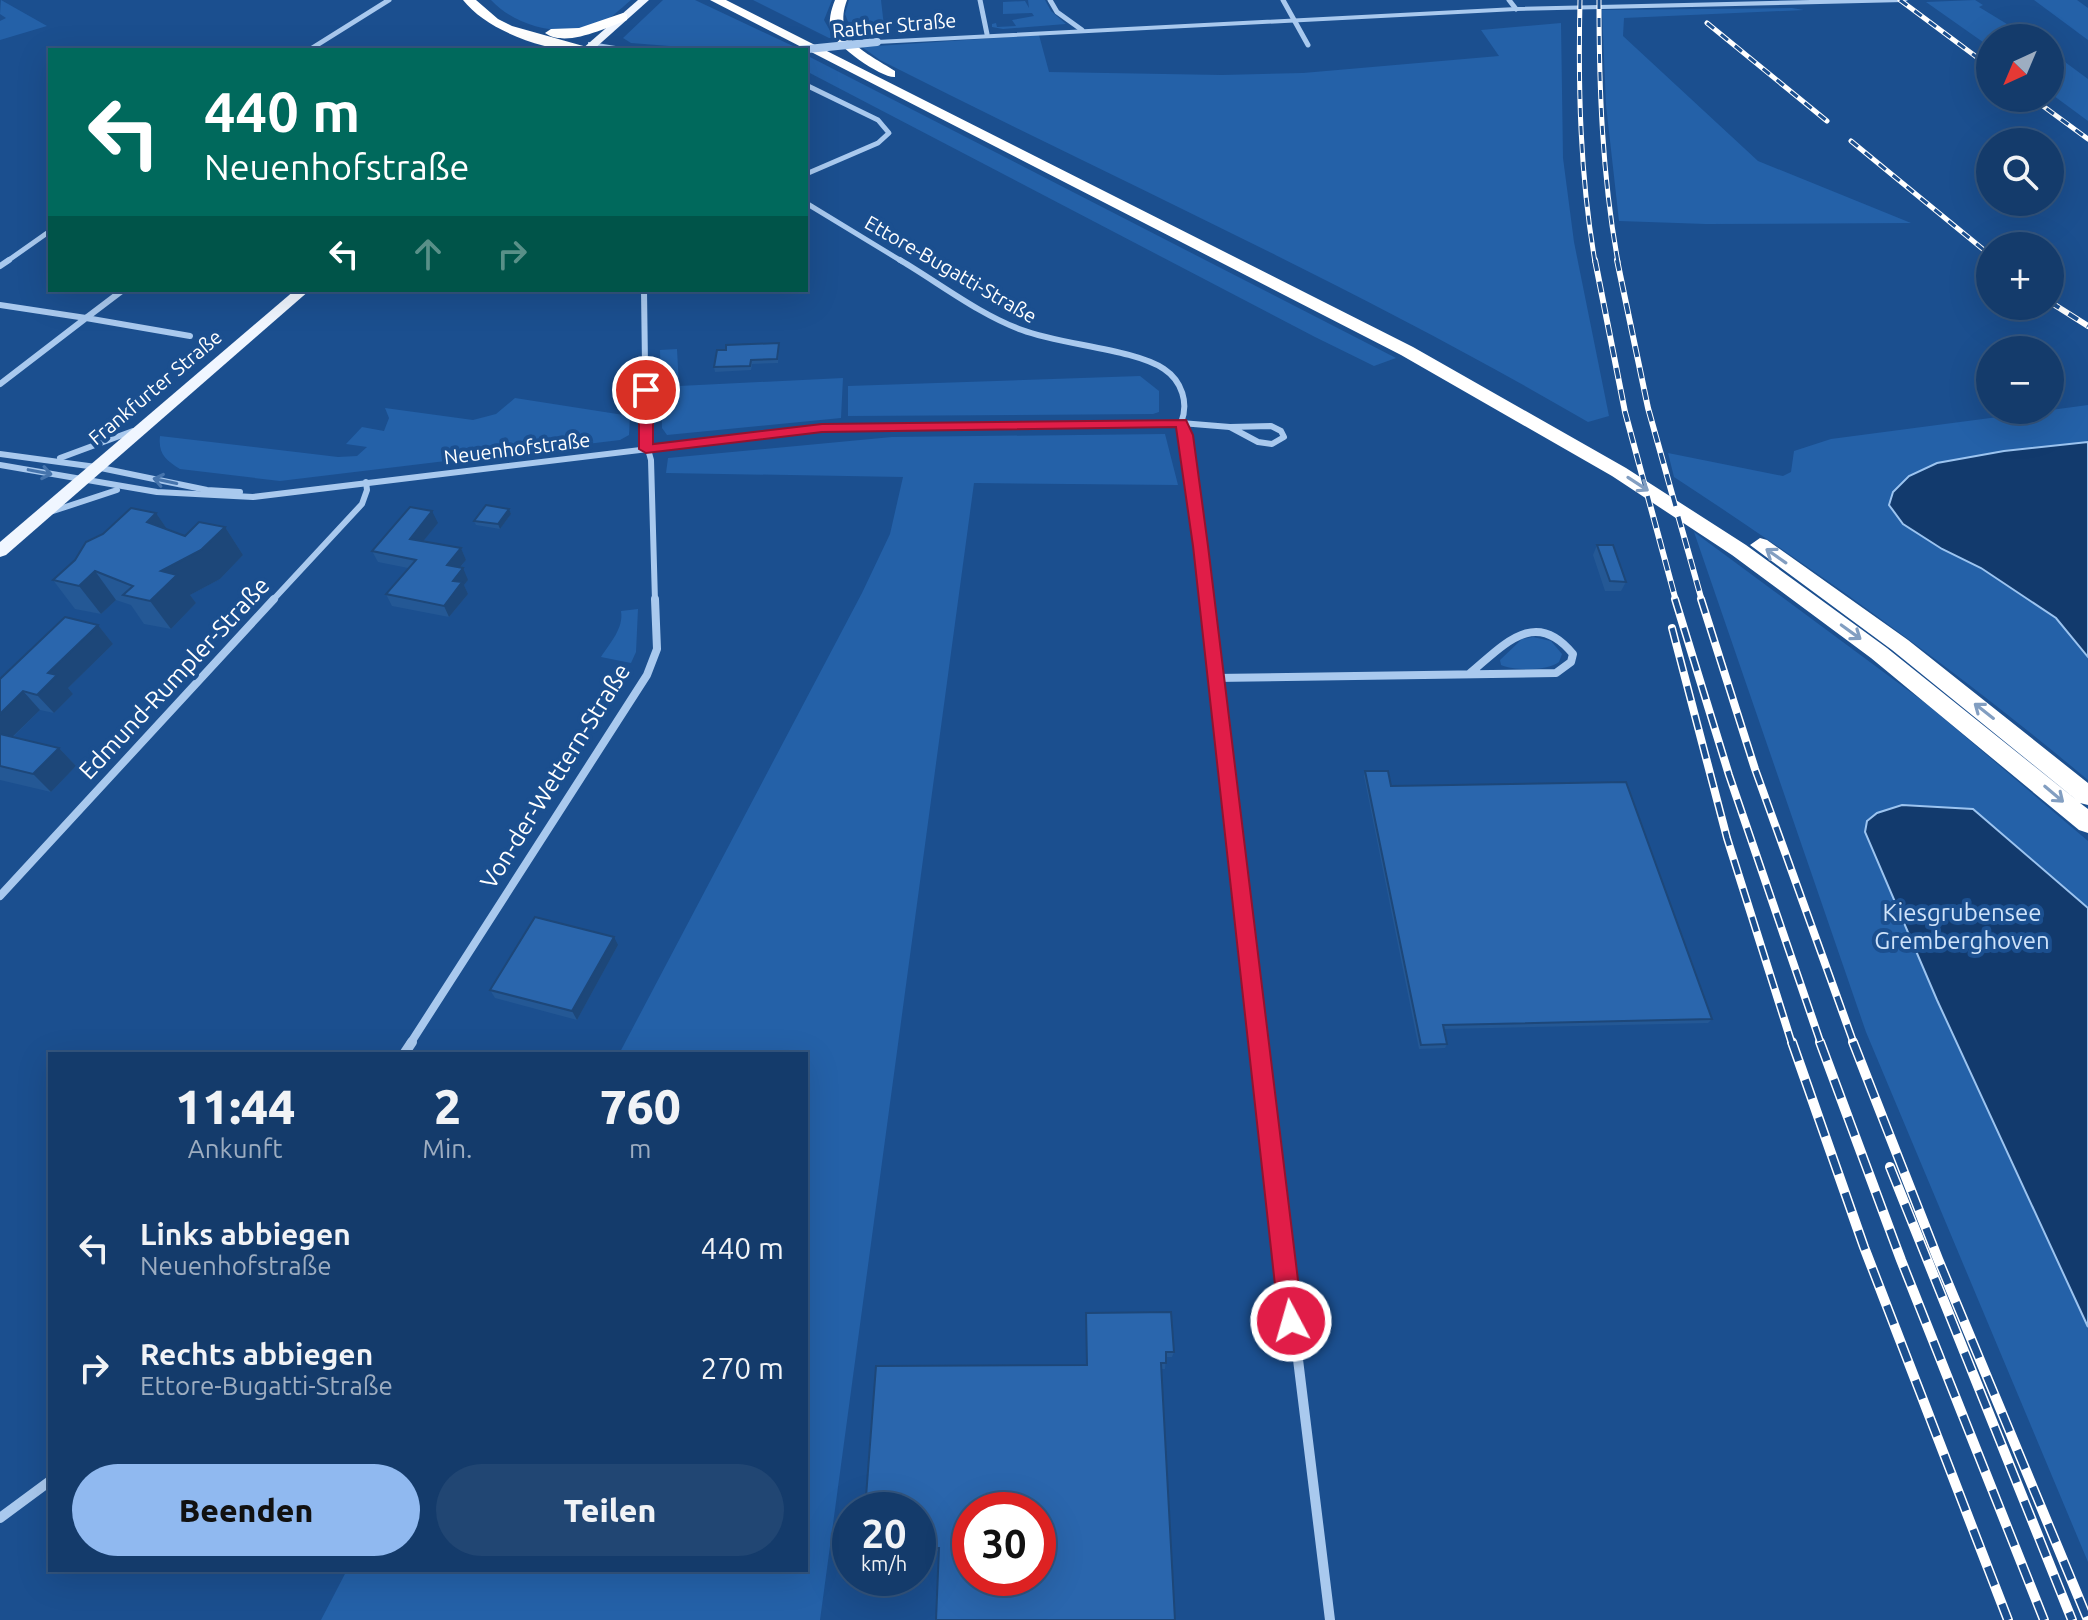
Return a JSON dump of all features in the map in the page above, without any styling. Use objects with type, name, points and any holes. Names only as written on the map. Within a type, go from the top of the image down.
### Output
[{"type":"highway","points":[[469,0],[496,23],[589,48]]},
{"type":"highway","points":[[483,0],[559,48]]},
{"type":"highway","points":[[716,0],[1394,345],[1593,457],[1739,550],[1867,643],[2088,823]]},
{"type":"highway","points":[[738,0],[1420,343],[1632,462],[1755,541],[1889,637],[2088,796]]},
{"type":"highway","points":[[841,0],[836,13],[838,34],[853,49],[910,87]]},
{"type":"highway","points":[[543,35],[581,32],[618,22]]},
{"type":"main road","points":[[589,48],[644,0]]},
{"type":"main road","name":"Frankfurter Straße","points":[[0,551],[301,292]]},
{"type":"street","points":[[312,48],[389,0]]},
{"type":"street","points":[[980,0],[987,34]]},
{"type":"street","points":[[1050,0],[1057,12],[1082,30]]},
{"type":"street","points":[[1283,0],[1308,45]]},
{"type":"street","points":[[1509,0],[1516,9]]},
{"type":"street","name":"Rather Straße","points":[[808,49],[987,34],[1516,9],[1904,0]]},
{"type":"street","points":[[618,22],[618,41],[627,48]]},
{"type":"street","points":[[808,86],[878,120],[889,133],[878,143],[808,173]]},
{"type":"street","name":"Ettore-Bugatti-Straße","points":[[808,204],[1009,325],[1034,335],[1141,359],[1164,369],[1178,383],[1183,396],[1184,417],[1181,423],[1186,435],[1196,508],[1295,1352],[1330,1620]]},
{"type":"street","points":[[0,266],[48,232]]},
{"type":"street","points":[[0,384],[120,292]]},
{"type":"street","points":[[644,292],[646,449]]},
{"type":"street","points":[[0,305],[190,336]]},
{"type":"street","name":"Neuenhofstraße","points":[[0,465],[126,489],[209,498],[253,497],[822,428],[1181,423],[1271,426],[1281,431],[1284,437],[1276,444],[1265,444],[1230,427]]},
{"type":"street","points":[[54,460],[98,446],[145,425]]},
{"type":"street","name":"Von-der-Wettern-Straße","points":[[405,1052],[642,683],[655,655],[651,460],[646,449]]},
{"type":"street","name":"Neuenhofstraße","points":[[0,454],[96,467],[207,490],[286,491]]},
{"type":"street","name":"Edmund-Rumpler-Straße","points":[[0,896],[362,504],[367,490],[366,482]]},
{"type":"street","name":"Frankfurter Straße","points":[[37,518],[87,498],[126,489]]},
{"type":"street","points":[[1215,678],[1556,673],[1571,662],[1573,654],[1555,636],[1527,631],[1514,635],[1469,674]]},
{"type":"street","points":[[0,1518],[48,1482]]},
{"type":"green space","points":[[1,0],[47,26],[0,40],[0,21],[6,18],[0,14]]},
{"type":"green space","points":[[491,0],[631,0],[595,26],[553,30],[513,17]]},
{"type":"green space","points":[[663,0],[695,0],[793,46],[695,48],[631,43],[623,38]]},
{"type":"green space","points":[[753,0],[832,0],[824,20],[834,38],[829,38]]},
{"type":"green space","points":[[849,0],[881,0],[885,35],[854,37],[845,14]]},
{"type":"green space","points":[[1028,0],[1045,0],[1051,11],[1066,24],[1003,29],[992,27],[996,23],[997,27],[1016,26],[1012,20],[1034,16],[1032,13],[1003,14],[1003,2],[1025,1],[1029,8]]},
{"type":"green space","points":[[1975,0],[1983,5],[1979,7],[2007,24],[1976,24],[1976,37],[1926,2]]},
{"type":"green space","points":[[2034,0],[2077,0],[2088,8],[2088,40]]},
{"type":"green space","points":[[1602,10],[1804,10],[1624,18],[1623,36],[1758,161],[1911,223],[1706,224],[1619,221],[1606,105]]},
{"type":"green space","points":[[1561,23],[1563,158],[1574,242],[1609,416],[1588,422],[1326,280],[969,105],[880,60],[862,47],[1039,35],[1049,72],[1303,73],[1499,56],[1481,30]]},
{"type":"green space","points":[[808,56],[1396,358],[1374,366],[808,72]]},
{"type":"green space","points":[[2064,61],[2088,79],[2088,121],[2064,103]]},
{"type":"green space","points":[[677,349],[679,386],[843,378],[841,418],[667,435],[662,428],[660,350]]},
{"type":"green space","points":[[1140,376],[1159,391],[1159,412],[848,416],[848,386]]},
{"type":"green space","points":[[515,398],[630,416],[629,435],[620,440],[280,481],[180,469],[167,459],[160,447],[160,436],[338,457],[357,456],[367,447],[346,444],[362,427],[384,431],[389,418],[385,408],[473,420],[496,414]]},
{"type":"green space","points":[[2088,405],[2088,442],[2004,451],[1937,464],[1889,505],[1903,524],[1942,549],[1981,568],[2056,618],[2088,657],[2088,780],[1886,622],[1674,477],[1668,453],[1783,476],[1791,472],[1794,451],[1831,439],[1976,420],[1976,424],[2064,424],[2064,408]]},
{"type":"green space","points":[[1165,434],[1178,485],[974,483],[837,1492],[832,1492],[832,1531],[820,1620],[321,1620],[346,1572],[808,1572],[808,1052],[620,1052],[862,593],[890,534],[903,477],[666,473],[668,458],[892,437]]},
{"type":"green space","name":"Kiesgrubensee Gremberghoven","points":[[1694,532],[1928,705],[2088,841],[2088,1562],[1866,1032]]},
{"type":"green space","points":[[638,609],[636,652],[631,663],[601,657],[618,629],[621,611]]},
{"type":"green space","points":[[1533,637],[1551,641],[1562,654],[1559,662],[1531,669],[1501,665],[1500,660],[1522,639]]},
{"type":"shaded area","points":[[2088,442],[2088,657],[2056,618],[1981,568],[1942,549],[1903,524],[1889,505],[1893,492],[1909,476],[1937,463],[2004,451]]},
{"type":"shaded area","points":[[1902,805],[1973,809],[2088,908],[2088,1327],[1937,1000],[1865,832],[1867,821],[1877,813]]},
{"type":"building","points":[[779,343],[777,359],[751,360],[750,366],[714,367],[717,350],[726,350],[726,345]]},
{"type":"building","points":[[486,505],[509,509],[498,524],[474,521]]},
{"type":"building","points":[[410,507],[432,511],[410,539],[461,548],[447,565],[463,568],[453,581],[462,582],[444,606],[386,594],[416,560],[372,551]]},
{"type":"building","points":[[131,508],[156,513],[147,522],[185,536],[199,522],[225,527],[201,550],[161,571],[177,575],[150,601],[123,595],[133,586],[95,571],[79,586],[53,580],[75,560],[86,542],[103,534]]},
{"type":"building","points":[[1597,545],[1613,545],[1626,582],[1610,581]]},
{"type":"building","points":[[65,617],[98,625],[48,673],[57,675],[37,695],[23,691],[0,714],[0,679]]},
{"type":"building","points":[[0,734],[59,748],[33,774],[0,766]]},
{"type":"building","points":[[1365,771],[1388,771],[1391,786],[1626,782],[1712,1019],[1443,1025],[1447,1044],[1421,1045]]},
{"type":"building","points":[[535,917],[614,937],[572,1011],[490,990]]},
{"type":"building","points":[[1171,1312],[1174,1352],[1166,1352],[1166,1363],[1161,1363],[1175,1620],[936,1620],[939,1548],[936,1548],[936,1492],[866,1492],[876,1366],[1087,1365],[1086,1313]]},
{"type":"railway","points":[[1580,0],[1581,131],[1595,262]]},
{"type":"railway","points":[[1599,0],[1602,131],[1618,262]]},
{"type":"railway","points":[[1900,0],[1976,57]]},
{"type":"railway","points":[[1707,23],[1827,121]]},
{"type":"railway","points":[[2051,112],[2088,139]]},
{"type":"railway","points":[[1851,141],[1976,244]]},
{"type":"railway","points":[[1595,260],[1625,412],[1676,601]]},
{"type":"railway","points":[[1617,260],[1648,408],[1702,601]]},
{"type":"railway","points":[[2064,311],[2088,326]]},
{"type":"railway","points":[[1675,599],[1729,775],[1821,1044]]},
{"type":"railway","points":[[1701,599],[1755,769],[1854,1044]]},
{"type":"railway","points":[[1672,628],[1727,838],[1792,1044]]},
{"type":"railway","points":[[1792,1042],[1864,1247],[2008,1620]]},
{"type":"railway","points":[[1820,1042],[1901,1260],[2044,1620]]},
{"type":"railway","points":[[1853,1042],[1938,1259],[2088,1620]]},
{"type":"railway","points":[[1890,1167],[2072,1620]]},
{"type":"route","points":[[646,390],[646,449],[822,428],[1181,423],[1186,435],[1201,546],[1291,1321]]}]
